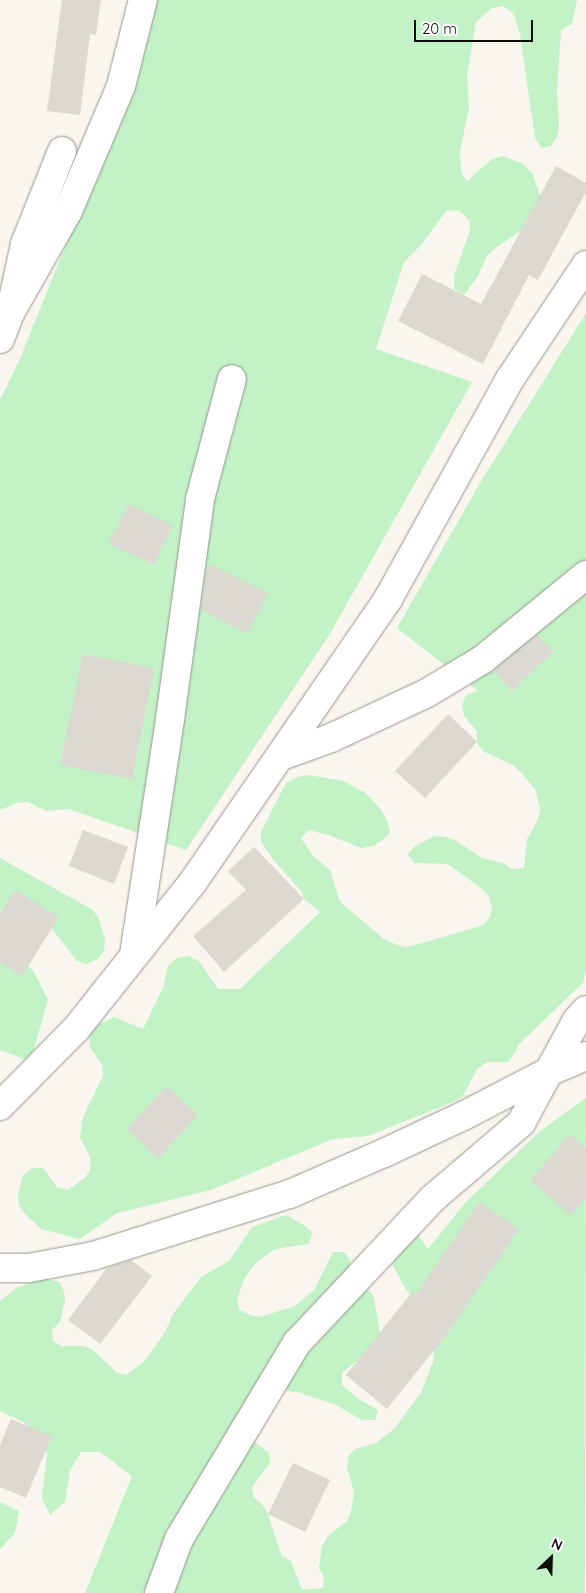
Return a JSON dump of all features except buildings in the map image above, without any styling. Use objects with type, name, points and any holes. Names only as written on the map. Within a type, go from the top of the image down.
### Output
[{"type":"street","points":[[10,313],[68,212],[121,86],[143,0]]},
{"type":"street","points":[[0,339],[10,313],[25,244],[62,151]]},
{"type":"street","points":[[0,1106],[76,1029],[134,957],[193,882],[281,756],[388,600],[510,379],[586,265]]},
{"type":"street","points":[[134,957],[170,719],[200,499],[232,379]]},
{"type":"street","points":[[281,756],[331,738],[427,693],[482,660],[586,575]]},
{"type":"street","points":[[158,1593],[179,1539],[297,1343],[432,1199],[521,1124],[576,1020],[586,1010]]},
{"type":"street","points":[[0,1268],[29,1268],[93,1256],[290,1194],[465,1115],[548,1072],[586,1056]]},
{"type":"green space","points":[[150,0],[577,0],[572,24],[561,30],[557,91],[559,126],[557,137],[551,146],[541,148],[535,138],[520,34],[513,13],[503,6],[492,8],[476,22],[467,76],[469,108],[460,151],[461,172],[467,181],[492,159],[503,156],[523,164],[532,173],[543,204],[533,223],[494,249],[487,256],[478,276],[464,295],[454,289],[454,275],[470,231],[469,220],[460,211],[447,210],[420,246],[404,262],[376,349],[472,382],[331,632],[186,850],[69,809],[46,811],[28,802],[17,803],[0,810],[0,400],[19,361],[107,143]]},
{"type":"green space","points":[[586,313],[586,970],[583,983],[519,1044],[508,1062],[487,1062],[478,1068],[462,1097],[453,1102],[368,1136],[333,1139],[211,1190],[117,1213],[80,1239],[41,1229],[25,1214],[19,1205],[18,1194],[23,1175],[32,1168],[43,1168],[57,1187],[68,1190],[86,1177],[91,1167],[90,1157],[80,1137],[83,1117],[103,1076],[102,1065],[90,1047],[89,1036],[94,1027],[114,1017],[143,1029],[163,988],[168,966],[177,958],[188,956],[199,961],[218,989],[240,989],[320,912],[304,899],[301,891],[261,842],[261,832],[286,783],[297,777],[309,775],[343,781],[366,793],[381,810],[387,820],[390,832],[383,840],[373,846],[361,848],[331,836],[309,830],[301,838],[313,856],[330,870],[340,902],[384,939],[395,944],[405,947],[416,945],[483,925],[490,917],[492,907],[489,897],[482,889],[448,864],[414,863],[408,854],[415,846],[435,836],[445,837],[455,840],[482,858],[503,863],[511,869],[524,868],[527,839],[538,820],[540,809],[535,789],[520,771],[483,751],[477,742],[477,731],[464,716],[462,705],[466,695],[478,691],[397,628],[480,483]]},
{"type":"green space","points":[[0,858],[93,910],[99,919],[105,940],[104,951],[98,959],[87,964],[77,961],[46,921],[4,908],[0,912]]},
{"type":"green space","points":[[0,952],[33,970],[48,1000],[33,1052],[25,1059],[0,1050]]},
{"type":"green space","points":[[586,1098],[585,1593],[85,1593],[132,1476],[100,1452],[81,1452],[70,1471],[65,1502],[50,1515],[42,1498],[47,1454],[25,1423],[0,1411],[0,1301],[16,1288],[37,1280],[48,1279],[59,1282],[64,1291],[65,1301],[60,1322],[52,1330],[53,1341],[61,1346],[83,1346],[92,1349],[116,1372],[126,1375],[145,1361],[164,1334],[173,1314],[201,1277],[229,1261],[252,1227],[286,1215],[313,1233],[308,1244],[275,1249],[255,1263],[244,1279],[237,1300],[240,1310],[250,1315],[260,1317],[295,1306],[314,1290],[333,1252],[344,1252],[350,1260],[350,1271],[357,1290],[367,1290],[373,1295],[382,1341],[342,1373],[342,1385],[360,1400],[378,1410],[375,1420],[362,1420],[334,1404],[297,1392],[274,1389],[252,1440],[269,1453],[270,1463],[252,1487],[254,1498],[263,1505],[268,1514],[282,1556],[291,1561],[302,1590],[323,1588],[324,1577],[319,1568],[322,1546],[328,1536],[346,1522],[351,1512],[354,1491],[347,1468],[348,1457],[355,1449],[376,1443],[394,1429],[421,1393],[433,1362],[436,1337],[401,1281],[390,1259],[415,1231],[428,1249],[465,1203],[540,1131]]},
{"type":"green space","points":[[0,1502],[19,1511],[15,1533],[0,1549]]}]
